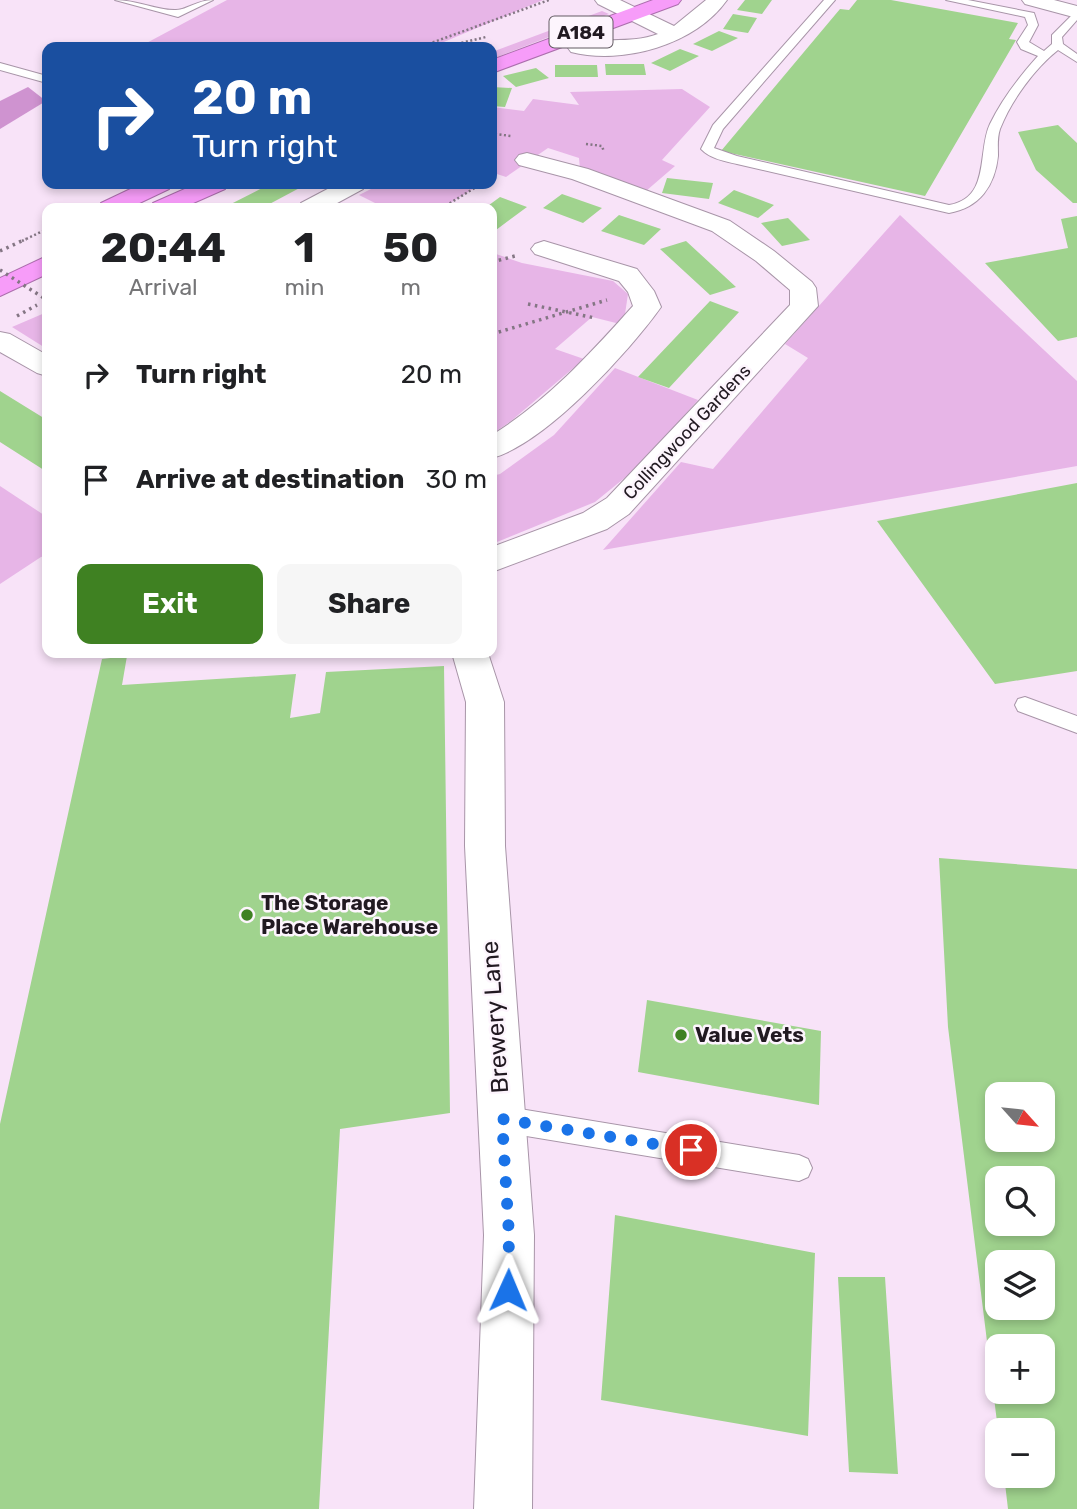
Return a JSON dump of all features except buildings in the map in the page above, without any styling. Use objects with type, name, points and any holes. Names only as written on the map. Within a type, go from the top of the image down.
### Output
[{"type":"highway","name":"A184","points":[[497,65],[671,0]]},
{"type":"highway","points":[[120,203],[150,189]]},
{"type":"highway","points":[[173,203],[205,189]]},
{"type":"highway","points":[[0,262],[42,241]]},
{"type":"highway","points":[[0,288],[42,267]]},
{"type":"street","points":[[578,48],[639,47],[673,34],[698,20],[717,0]]},
{"type":"street","points":[[1032,0],[1077,13]]},
{"type":"street","name":"A184","points":[[600,2],[632,13]]},
{"type":"street","points":[[632,13],[673,34]]},
{"type":"street","name":"Collingwood Gardens","points":[[497,558],[595,521],[618,506],[804,306],[803,288],[765,256],[721,226],[580,174],[527,160]]},
{"type":"street","points":[[319,203],[345,189]]},
{"type":"street","points":[[497,445],[536,421],[598,363],[648,307],[641,290],[628,275],[544,249]]},
{"type":"street","points":[[6,329],[42,363]]},
{"type":"street","name":"Brewery Lane","points":[[472,658],[485,702],[485,846],[509,1235],[503,1509]]},
{"type":"lane","points":[[120,0],[178,14],[208,0]]},
{"type":"lane","points":[[830,0],[717,128],[707,149],[716,155],[737,160],[949,209],[962,208],[979,192],[987,175],[993,132],[1027,78],[1045,55],[1058,45]]},
{"type":"lane","points":[[951,0],[1030,15],[1033,25],[1023,42],[1025,47],[1045,55]]},
{"type":"lane","points":[[1077,13],[1056,37],[1058,45],[1077,59]]},
{"type":"lane","points":[[0,66],[42,79]]},
{"type":"lane","points":[[1026,705],[1077,725]]},
{"type":"lane","points":[[502,1119],[799,1168]]},
{"type":"path","points":[[433,42],[549,0]]},
{"type":"path","points":[[464,42],[489,36]]},
{"type":"path","points":[[450,203],[473,189]]},
{"type":"path","points":[[0,251],[42,231]]},
{"type":"path","points":[[0,270],[42,297]]},
{"type":"path","points":[[497,333],[641,290]]},
{"type":"path","points":[[6,329],[42,304]]},
{"type":"path","points":[[528,304],[630,326]]},
{"type":"shaded area","points":[[227,0],[543,0],[444,42],[148,42]]},
{"type":"shaded area","points":[[602,11],[609,14],[497,57],[497,50]]},
{"type":"shaded area","points":[[28,87],[42,98],[42,103],[0,129],[0,101]]},
{"type":"shaded area","points":[[682,89],[710,107],[662,160],[675,166],[646,191],[580,169],[579,158],[548,148],[506,177],[497,174],[497,108],[524,111],[533,99],[579,105],[570,92]]},
{"type":"shaded area","points":[[371,189],[473,189],[450,203],[375,203],[359,195]]},
{"type":"shaded area","points":[[900,215],[1077,381],[1077,466],[603,550],[681,462],[713,469],[808,358],[785,344]]},
{"type":"shaded area","points":[[497,254],[522,263],[613,281],[628,294],[625,314],[620,324],[592,317],[555,349],[584,359],[497,431]]},
{"type":"shaded area","points":[[42,314],[42,346],[12,327]]},
{"type":"shaded area","points":[[615,368],[698,400],[643,463],[595,502],[497,542],[497,475],[554,435]]},
{"type":"shaded area","points":[[0,486],[42,514],[42,557],[0,584]]},
{"type":"place","name":"The Storage Place Warehouse","points":[[247,915]]},
{"type":"place","name":"Value Vets","points":[[681,1035]]},
{"type":"route","points":[[508,1290],[509,1235],[502,1119],[691,1150]]}]
